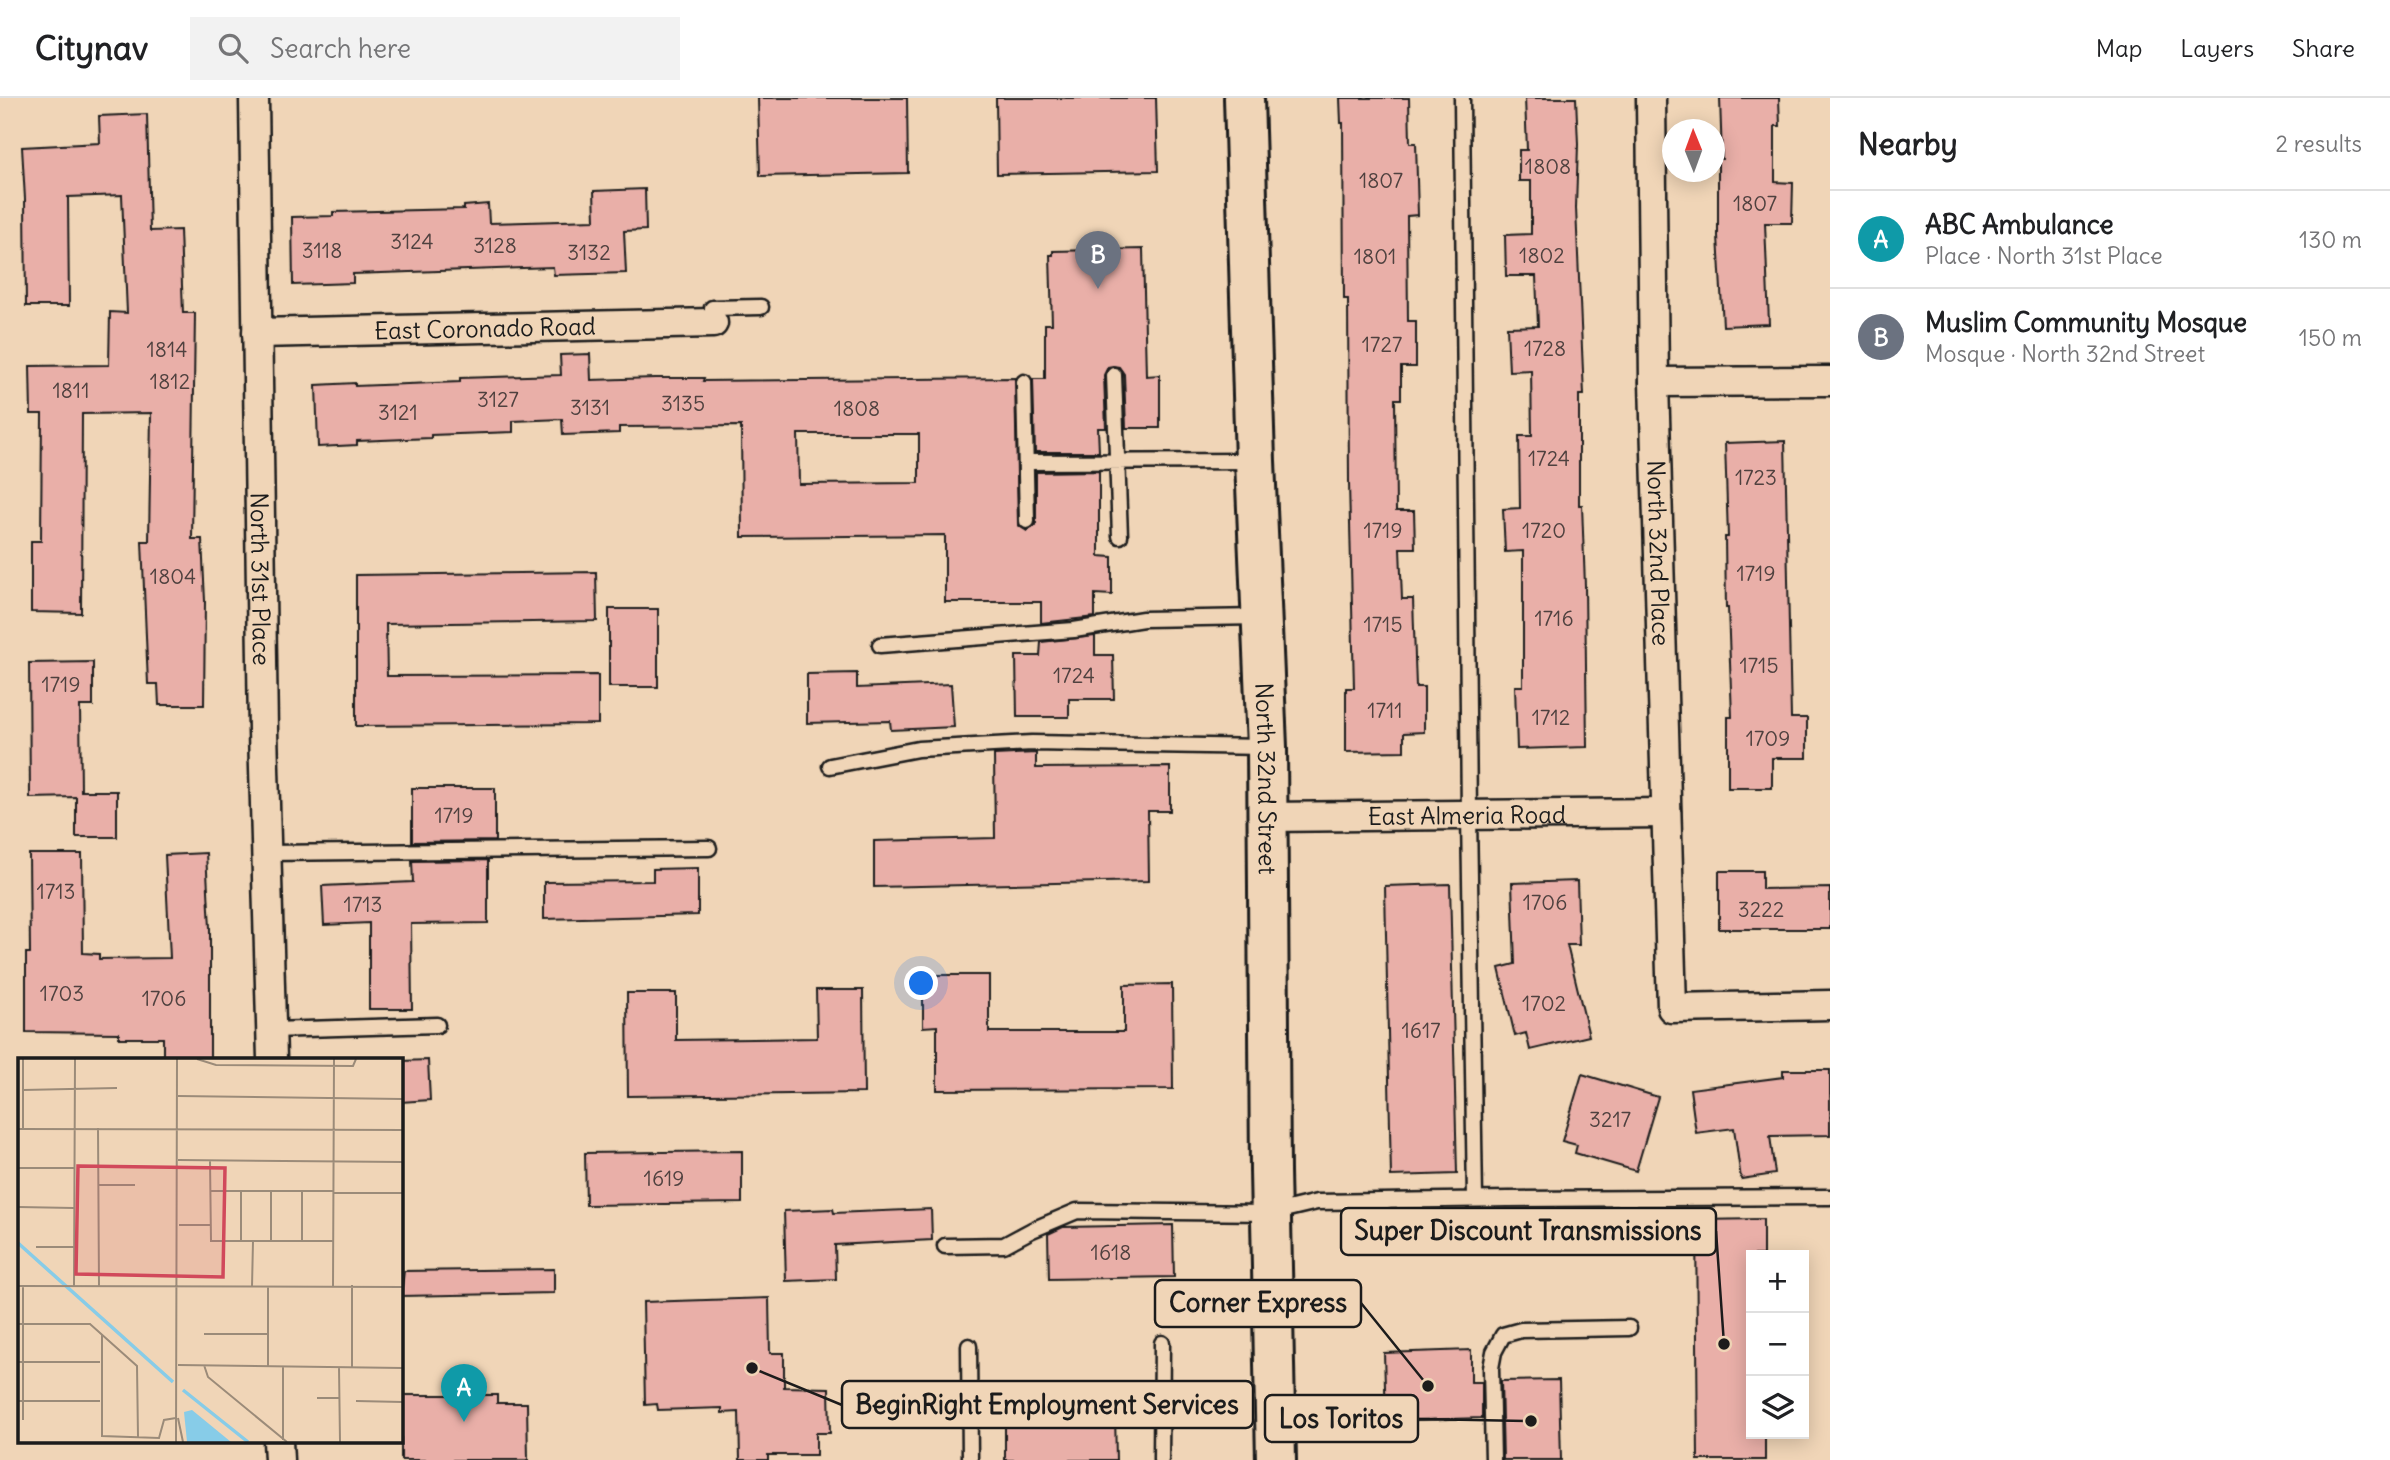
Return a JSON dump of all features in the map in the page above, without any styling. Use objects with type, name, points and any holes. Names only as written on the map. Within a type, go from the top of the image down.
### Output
[{"type":"main road","name":"North 32nd Street","points":[[1244,98],[1267,747],[1276,1460]]},
{"type":"street","name":"North 31st Place","points":[[254,98],[263,731],[272,1058]]},
{"type":"street","name":"North 32nd Place","points":[[1651,98],[1654,382],[1672,1008],[1830,1005]]},
{"type":"street","name":"East Coronado Road","points":[[257,333],[713,323]]},
{"type":"street","points":[[1654,382],[1830,381]]},
{"type":"street","name":"East Almeria Road","points":[[1267,817],[1666,813]]},
{"type":"street","points":[[278,1442],[279,1460]]},
{"type":"lane","points":[[1462,98],[1475,1199]]},
{"type":"lane","points":[[713,323],[712,308],[761,307]]},
{"type":"lane","points":[[1114,374],[1120,536]]},
{"type":"lane","points":[[1024,382],[1027,521]]},
{"type":"lane","points":[[1026,462],[1255,461]]},
{"type":"lane","points":[[880,645],[1074,630],[1143,619],[1262,617]]},
{"type":"lane","points":[[830,766],[918,749],[1019,743],[1267,747]]},
{"type":"lane","points":[[267,853],[709,848]]},
{"type":"lane","points":[[272,1030],[437,1024]]},
{"type":"lane","points":[[945,1246],[1004,1245],[1077,1211],[1271,1213],[1317,1202],[1830,1197]]},
{"type":"lane","points":[[1493,1460],[1491,1368],[1494,1352],[1503,1335],[1521,1330],[1629,1328]]},
{"type":"lane","points":[[1161,1460],[1162,1343]]},
{"type":"lane","points":[[969,1346],[970,1460]]},
{"type":"building","points":[[758,98],[907,98],[908,173],[760,176]]},
{"type":"building","points":[[996,98],[1156,98],[1158,171],[997,174]]},
{"type":"building","points":[[1340,98],[1409,98],[1410,143],[1416,143],[1418,215],[1407,216],[1408,321],[1416,321],[1416,367],[1401,367],[1401,399],[1395,399],[1396,511],[1414,511],[1415,548],[1400,548],[1402,599],[1413,599],[1416,687],[1424,687],[1424,732],[1404,733],[1404,751],[1346,752],[1346,688],[1354,688],[1348,299],[1344,299],[1343,123]]},
{"type":"building","points":[[1525,98],[1576,98],[1576,208],[1584,395],[1579,395],[1579,505],[1582,505],[1585,586],[1587,747],[1517,749],[1515,686],[1523,686],[1523,551],[1505,552],[1503,509],[1520,508],[1519,436],[1532,436],[1531,370],[1509,371],[1507,327],[1538,326],[1536,276],[1506,276],[1505,235],[1531,234],[1531,181],[1519,181],[1519,150],[1527,150]]},
{"type":"building","points":[[1720,98],[1779,98],[1780,126],[1775,126],[1775,182],[1793,183],[1792,223],[1765,223],[1769,324],[1723,326],[1718,182],[1725,182],[1725,119],[1721,119]]},
{"type":"building","points":[[147,114],[150,231],[180,230],[183,313],[195,313],[192,539],[202,539],[205,601],[204,705],[159,705],[158,684],[148,684],[142,541],[149,541],[151,413],[82,414],[81,613],[31,612],[31,541],[41,541],[42,414],[31,414],[30,366],[109,365],[110,312],[127,313],[122,195],[68,197],[69,306],[26,306],[22,147],[100,143],[99,116]]},
{"type":"building","points":[[645,189],[646,230],[624,231],[626,273],[554,275],[553,267],[353,274],[353,283],[293,285],[292,217],[333,216],[333,212],[464,209],[464,206],[488,204],[489,223],[595,220],[594,191]]},
{"type":"building","points":[[1143,249],[1146,376],[1160,375],[1160,428],[1126,428],[1124,374],[1119,367],[1113,366],[1108,367],[1104,375],[1106,428],[1098,428],[1099,452],[1035,452],[1033,379],[1045,379],[1045,324],[1052,324],[1050,255],[1053,255],[1053,251]]},
{"type":"building","points":[[590,354],[591,380],[1015,378],[1018,525],[1027,531],[1036,525],[1036,472],[1099,471],[1099,556],[1112,557],[1112,595],[1095,594],[1095,617],[1041,623],[1041,602],[945,602],[945,535],[742,537],[741,426],[619,427],[619,433],[563,435],[562,419],[513,421],[513,432],[431,435],[431,438],[357,441],[357,445],[318,447],[316,385],[460,382],[460,378],[561,375],[560,355]],"holes":[[[798,434],[919,434],[919,483],[799,484]]]},
{"type":"building","points":[[1785,441],[1791,718],[1807,718],[1807,758],[1772,758],[1772,788],[1728,788],[1728,717],[1732,717],[1726,608],[1725,537],[1728,537],[1725,443]]},
{"type":"building","points":[[596,572],[597,621],[386,624],[387,676],[598,675],[598,724],[356,726],[356,575]]},
{"type":"building","points":[[609,609],[658,609],[658,687],[609,687]]},
{"type":"building","points":[[1095,636],[1095,655],[1113,655],[1114,699],[1069,699],[1069,717],[1017,717],[1016,656],[1040,656],[1041,642]]},
{"type":"building","points":[[93,662],[93,706],[80,706],[81,791],[117,791],[117,837],[76,837],[76,797],[30,798],[29,663]]},
{"type":"building","points":[[857,673],[857,688],[951,684],[954,727],[891,730],[890,721],[807,723],[807,674]]},
{"type":"building","points":[[1036,753],[1036,768],[1170,767],[1170,811],[1148,811],[1149,881],[874,887],[874,841],[995,838],[994,755]]},
{"type":"building","points":[[412,788],[495,788],[495,841],[412,842]]},
{"type":"building","points":[[206,853],[210,928],[210,1058],[163,1058],[163,1038],[119,1038],[119,1033],[26,1032],[26,953],[30,953],[29,854],[82,854],[83,953],[99,954],[99,959],[170,958],[165,855]]},
{"type":"building","points":[[488,860],[488,923],[411,924],[412,1009],[369,1009],[369,923],[324,925],[322,886],[413,882],[412,861]]},
{"type":"building","points":[[698,868],[698,915],[544,919],[544,882],[653,881],[653,869]]},
{"type":"building","points":[[1719,871],[1762,871],[1762,889],[1830,888],[1830,929],[1719,929]]},
{"type":"building","points":[[1577,881],[1579,945],[1567,945],[1589,1036],[1530,1050],[1526,1033],[1515,1036],[1499,968],[1515,964],[1512,883]]},
{"type":"building","points":[[1450,884],[1457,1174],[1391,1176],[1385,886]]},
{"type":"building","points":[[923,975],[989,975],[989,1032],[1124,1032],[1124,985],[1172,984],[1173,1089],[937,1090],[937,1026],[923,1027]]},
{"type":"building","points":[[816,990],[863,990],[864,1093],[628,1096],[627,993],[676,993],[676,1040],[817,1038]]},
{"type":"building","points":[[428,1060],[430,1100],[402,1102],[402,1061]]},
{"type":"building","points":[[1783,1070],[1830,1070],[1830,1135],[1770,1136],[1775,1174],[1741,1179],[1734,1128],[1696,1133],[1690,1089],[1783,1077]]},
{"type":"building","points":[[1582,1074],[1658,1097],[1636,1171],[1575,1153],[1577,1145],[1562,1141]]},
{"type":"building","points":[[742,1151],[742,1203],[586,1205],[585,1153]]},
{"type":"building","points":[[833,1209],[834,1213],[931,1209],[932,1240],[835,1245],[836,1279],[786,1281],[784,1211]]},
{"type":"building","points":[[1763,1219],[1763,1250],[1746,1250],[1746,1439],[1765,1439],[1765,1460],[1698,1460],[1696,1220]]},
{"type":"building","points":[[1173,1225],[1174,1277],[1049,1279],[1048,1234],[1063,1227]]},
{"type":"building","points":[[554,1269],[554,1293],[402,1296],[404,1271]]},
{"type":"building","points":[[769,1298],[770,1353],[784,1353],[784,1387],[829,1388],[830,1433],[816,1433],[816,1455],[768,1455],[768,1460],[740,1460],[739,1412],[722,1413],[722,1408],[658,1410],[657,1404],[645,1405],[643,1302]]},
{"type":"building","points":[[1471,1350],[1471,1382],[1482,1382],[1482,1418],[1386,1421],[1384,1353]]},
{"type":"building","points":[[1559,1380],[1561,1460],[1503,1460],[1501,1381]]},
{"type":"building","points":[[402,1395],[497,1395],[497,1403],[527,1403],[528,1460],[401,1460]]},
{"type":"building","points":[[1087,1404],[1087,1415],[1115,1414],[1116,1460],[1005,1460],[1005,1426],[1010,1426],[1010,1417],[1044,1416],[1044,1405]]},
{"type":"place","name":"Muslim Community Mosque","points":[[1098,289]]},
{"type":"place","name":"Super Discount Transmissions","points":[[1724,1344]]},
{"type":"place","name":"BeginRight Employment Services","points":[[752,1368]]},
{"type":"place","name":"Corner Express","points":[[1428,1386]]},
{"type":"place","name":"Los Toritos","points":[[1531,1421]]},
{"type":"place","name":"ABC Ambulance","points":[[464,1422]]}]
